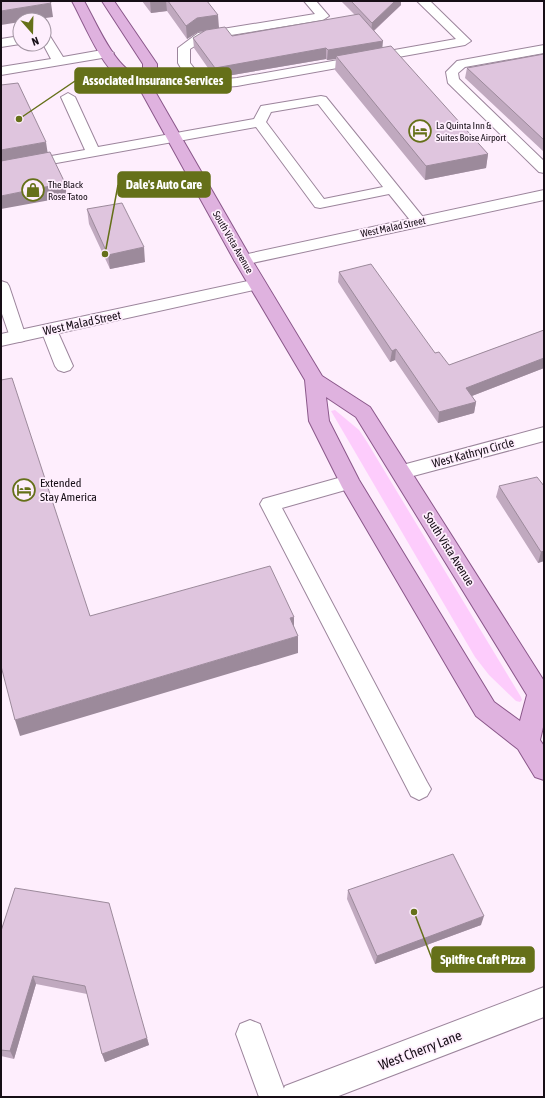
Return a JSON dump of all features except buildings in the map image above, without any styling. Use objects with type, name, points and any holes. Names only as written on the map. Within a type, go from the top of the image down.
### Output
[{"type":"main road","points":[[78,1],[108,53],[124,75],[142,81],[150,69],[150,64],[108,1]]},
{"type":"main road","name":"South Vista Avenue","points":[[142,81],[243,260],[316,380],[364,412],[539,694],[527,741]]},
{"type":"main road","name":"South Vista Avenue","points":[[316,380],[319,421],[349,482],[485,709],[527,741],[544,769]]},
{"type":"street","name":"West Malad Street","points":[[243,260],[544,195]]},
{"type":"street","name":"West Malad Street","points":[[10,339],[257,284]]},
{"type":"street","name":"West Kathryn Circle","points":[[402,472],[544,434]]},
{"type":"street","name":"West Cherry Lane","points":[[296,1097],[544,1002]]},
{"type":"lane","points":[[310,1],[323,16],[202,36],[184,48],[184,63],[200,85],[237,82],[465,41],[423,1]]},
{"type":"lane","points":[[1,43],[12,41]]},
{"type":"lane","points":[[52,49],[59,61]]},
{"type":"lane","points":[[544,49],[461,64],[452,72],[453,80],[544,170]]},
{"type":"lane","points":[[1,71],[108,53]]},
{"type":"lane","points":[[142,81],[190,72]]},
{"type":"lane","points":[[68,97],[93,152]]},
{"type":"lane","points":[[259,122],[266,109],[321,100],[419,222]]},
{"type":"lane","points":[[1,169],[259,122]]},
{"type":"lane","points":[[259,122],[320,204],[392,189]]},
{"type":"lane","points":[[1,286],[10,339]]},
{"type":"lane","points":[[48,330],[64,366]]},
{"type":"lane","points":[[349,482],[270,504],[419,789]]},
{"type":"lane","points":[[250,1034],[273,1097]]},
{"type":"shaded area","points":[[335,410],[359,430],[367,442],[521,697],[522,700],[520,702],[516,701],[489,675],[475,657],[331,411]]},
{"type":"place","name":"Associated Insurance Services","points":[[19,119]]},
{"type":"place","name":"La Quinta Inn & Suites Boise Airport","points":[[420,131]]},
{"type":"place","name":"The Black Rose Tatoo","points":[[33,190]]},
{"type":"place","name":"Dale's Auto Care","points":[[105,254]]},
{"type":"place","name":"Extended Stay America","points":[[24,490]]},
{"type":"place","name":"Spitfire Craft Pizza","points":[[414,912]]}]
